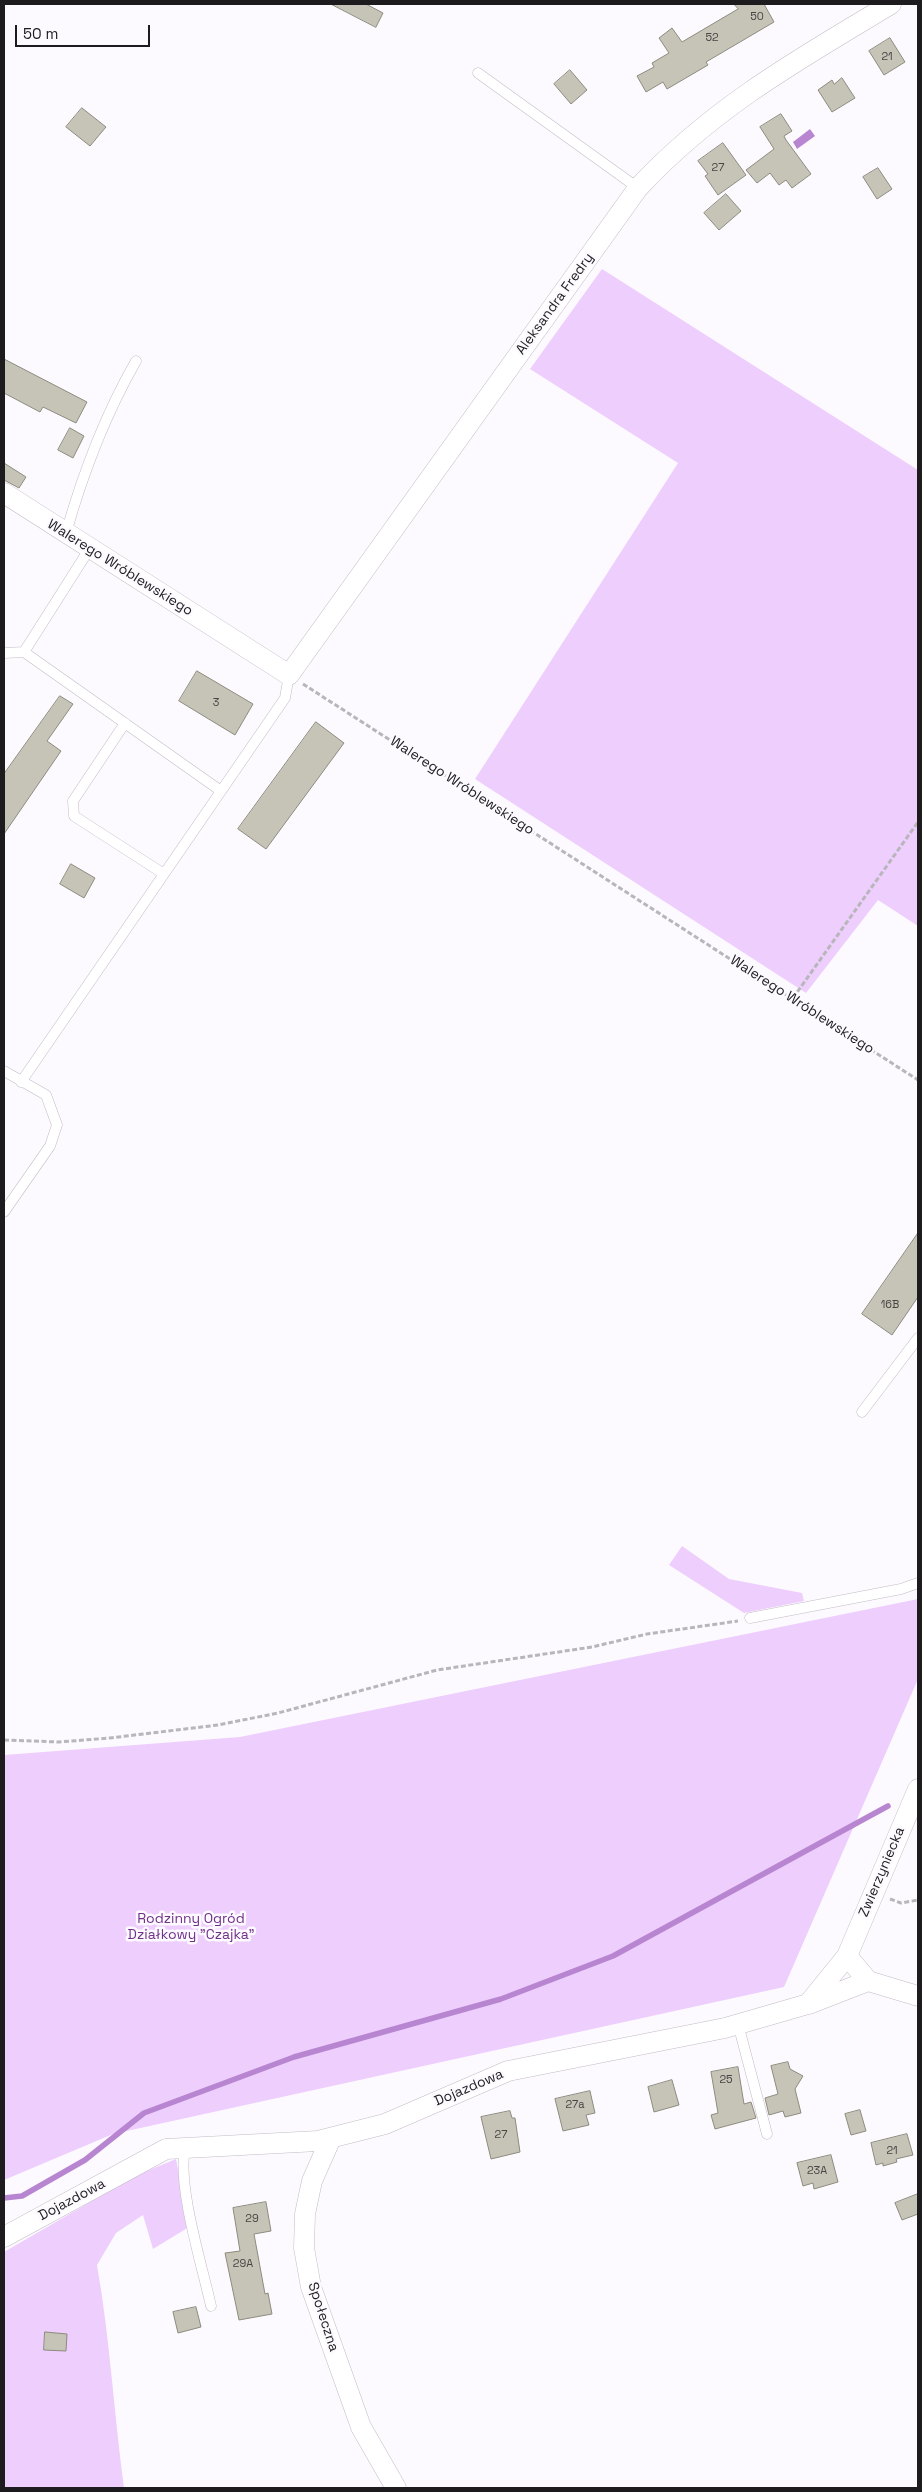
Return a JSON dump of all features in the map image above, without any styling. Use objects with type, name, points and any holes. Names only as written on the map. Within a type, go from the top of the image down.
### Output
[{"type":"street","name":"Aleksandra Fredry","points":[[288,675],[638,188],[696,132],[743,95],[891,4]]},
{"type":"street","name":"Walerego Wróblewskiego","points":[[4,493],[288,675]]},
{"type":"street","name":"Zwierzyniecka","points":[[847,1956],[918,1788]]},
{"type":"street","points":[[808,2004],[847,1956],[868,1981],[918,1996]]},
{"type":"street","name":"Dojazdowa","points":[[4,2237],[166,2149],[318,2141],[331,2138],[384,2124],[508,2071],[738,2024],[808,2004],[868,1981]]},
{"type":"street","name":"Społeczna","points":[[331,2138],[312,2181],[305,2214],[304,2248],[311,2287],[361,2427],[396,2488]]},
{"type":"lane","points":[[478,73],[638,188]]},
{"type":"lane","points":[[66,533],[77,493],[113,401],[136,361]]},
{"type":"lane","points":[[24,652],[90,548]]},
{"type":"lane","points":[[4,653],[24,652],[221,791]]},
{"type":"lane","points":[[21,1082],[285,698],[288,675]]},
{"type":"lane","points":[[125,723],[74,801],[74,816],[164,874]]},
{"type":"lane","points":[[4,1071],[46,1095],[58,1126],[50,1146],[4,1212]]},
{"type":"lane","points":[[862,1412],[918,1338]]},
{"type":"lane","points":[[750,1618],[901,1589],[918,1583]]},
{"type":"lane","points":[[738,2024],[767,2134]]},
{"type":"lane","points":[[185,2148],[182,2163],[184,2184],[211,2306]]},
{"type":"path","name":"Walerego Wróblewskiego","points":[[288,675],[918,1080]]},
{"type":"path","points":[[792,998],[918,822]]},
{"type":"path","points":[[4,1740],[59,1742],[218,1725],[278,1713],[437,1670],[592,1647],[647,1634],[750,1618]]},
{"type":"path","points":[[873,1894],[901,1903],[918,1900]]},
{"type":"green space","points":[[602,269],[918,470],[918,926],[878,900],[806,993],[475,779],[678,463],[530,369]]},
{"type":"green space","points":[[682,1546],[729,1579],[802,1593],[804,1601],[744,1613],[669,1565]]},
{"type":"green space","name":"Rodzinny Ogród Działkowy \"Czajka\"","points":[[918,1599],[918,1679],[784,1987],[113,2134],[4,2180],[4,1755],[240,1737]]},
{"type":"green space","points":[[176,2159],[189,2227],[153,2249],[143,2215],[116,2233],[97,2265],[124,2488],[4,2488],[4,2252],[137,2175]]},
{"type":"shaded area","points":[[810,129],[815,136],[797,149],[793,142]]},
{"type":"building","points":[[331,4],[366,4],[383,13],[376,27]]},
{"type":"building","points":[[734,4],[764,4],[774,22],[706,62],[708,65],[667,89],[663,82],[646,92],[637,76],[654,67],[652,63],[669,53],[659,38],[672,28],[682,42],[738,9]]},
{"type":"building","points":[[890,38],[905,62],[884,75],[869,51]]},
{"type":"building","points":[[570,70],[587,90],[571,104],[554,84]]},
{"type":"building","points":[[842,78],[855,98],[832,112],[818,90],[832,80],[834,84]]},
{"type":"building","points":[[82,108],[106,127],[90,146],[66,127]]},
{"type":"building","points":[[781,114],[792,131],[784,136],[786,140],[811,174],[792,188],[786,180],[779,185],[770,173],[757,183],[746,170],[774,149],[760,127]]},
{"type":"building","points":[[723,143],[746,175],[718,195],[705,176],[708,174],[698,161]]},
{"type":"building","points":[[878,168],[892,189],[877,199],[863,177]]},
{"type":"building","points":[[726,194],[741,211],[719,230],[704,213]]},
{"type":"building","points":[[4,359],[87,402],[76,423],[43,407],[40,412],[4,393]]},
{"type":"building","points":[[70,428],[84,436],[73,458],[58,450]]},
{"type":"building","points":[[4,463],[26,477],[19,488],[4,480]]},
{"type":"building","points":[[197,671],[253,704],[235,735],[179,701]]},
{"type":"building","points":[[60,696],[73,704],[47,741],[61,751],[4,834],[4,774]]},
{"type":"building","points":[[316,722],[344,743],[266,849],[238,829]]},
{"type":"building","points":[[71,864],[95,878],[84,898],[60,884]]},
{"type":"building","points":[[918,1233],[918,1297],[892,1335],[862,1314]]},
{"type":"building","points":[[788,2062],[790,2069],[803,2076],[795,2089],[801,2113],[785,2117],[783,2111],[769,2115],[765,2098],[778,2094],[771,2066]]},
{"type":"building","points":[[738,2067],[744,2104],[751,2102],[756,2118],[715,2129],[711,2115],[718,2113],[711,2072]]},
{"type":"building","points":[[672,2080],[679,2105],[654,2112],[648,2087]]},
{"type":"building","points":[[590,2091],[595,2113],[586,2115],[589,2125],[563,2131],[555,2099]]},
{"type":"building","points":[[860,2110],[866,2131],[851,2135],[845,2114]]},
{"type":"building","points":[[510,2111],[512,2118],[515,2118],[520,2152],[491,2159],[481,2117]]},
{"type":"building","points":[[907,2134],[913,2155],[896,2159],[897,2162],[883,2166],[883,2163],[876,2165],[871,2143]]},
{"type":"building","points":[[831,2155],[838,2182],[814,2189],[813,2183],[803,2186],[797,2163]]},
{"type":"building","points":[[918,2194],[918,2214],[902,2220],[895,2203]]},
{"type":"building","points":[[266,2202],[271,2231],[254,2234],[265,2294],[268,2293],[272,2314],[239,2320],[225,2253],[240,2251],[233,2208]]},
{"type":"building","points":[[196,2307],[201,2327],[178,2333],[173,2312]]},
{"type":"building","points":[[45,2332],[67,2334],[66,2351],[44,2350]]},
{"type":"waterway","points":[[4,2198],[22,2196],[85,2160],[144,2113],[294,2057],[501,1999],[613,1956],[888,1806]]}]
